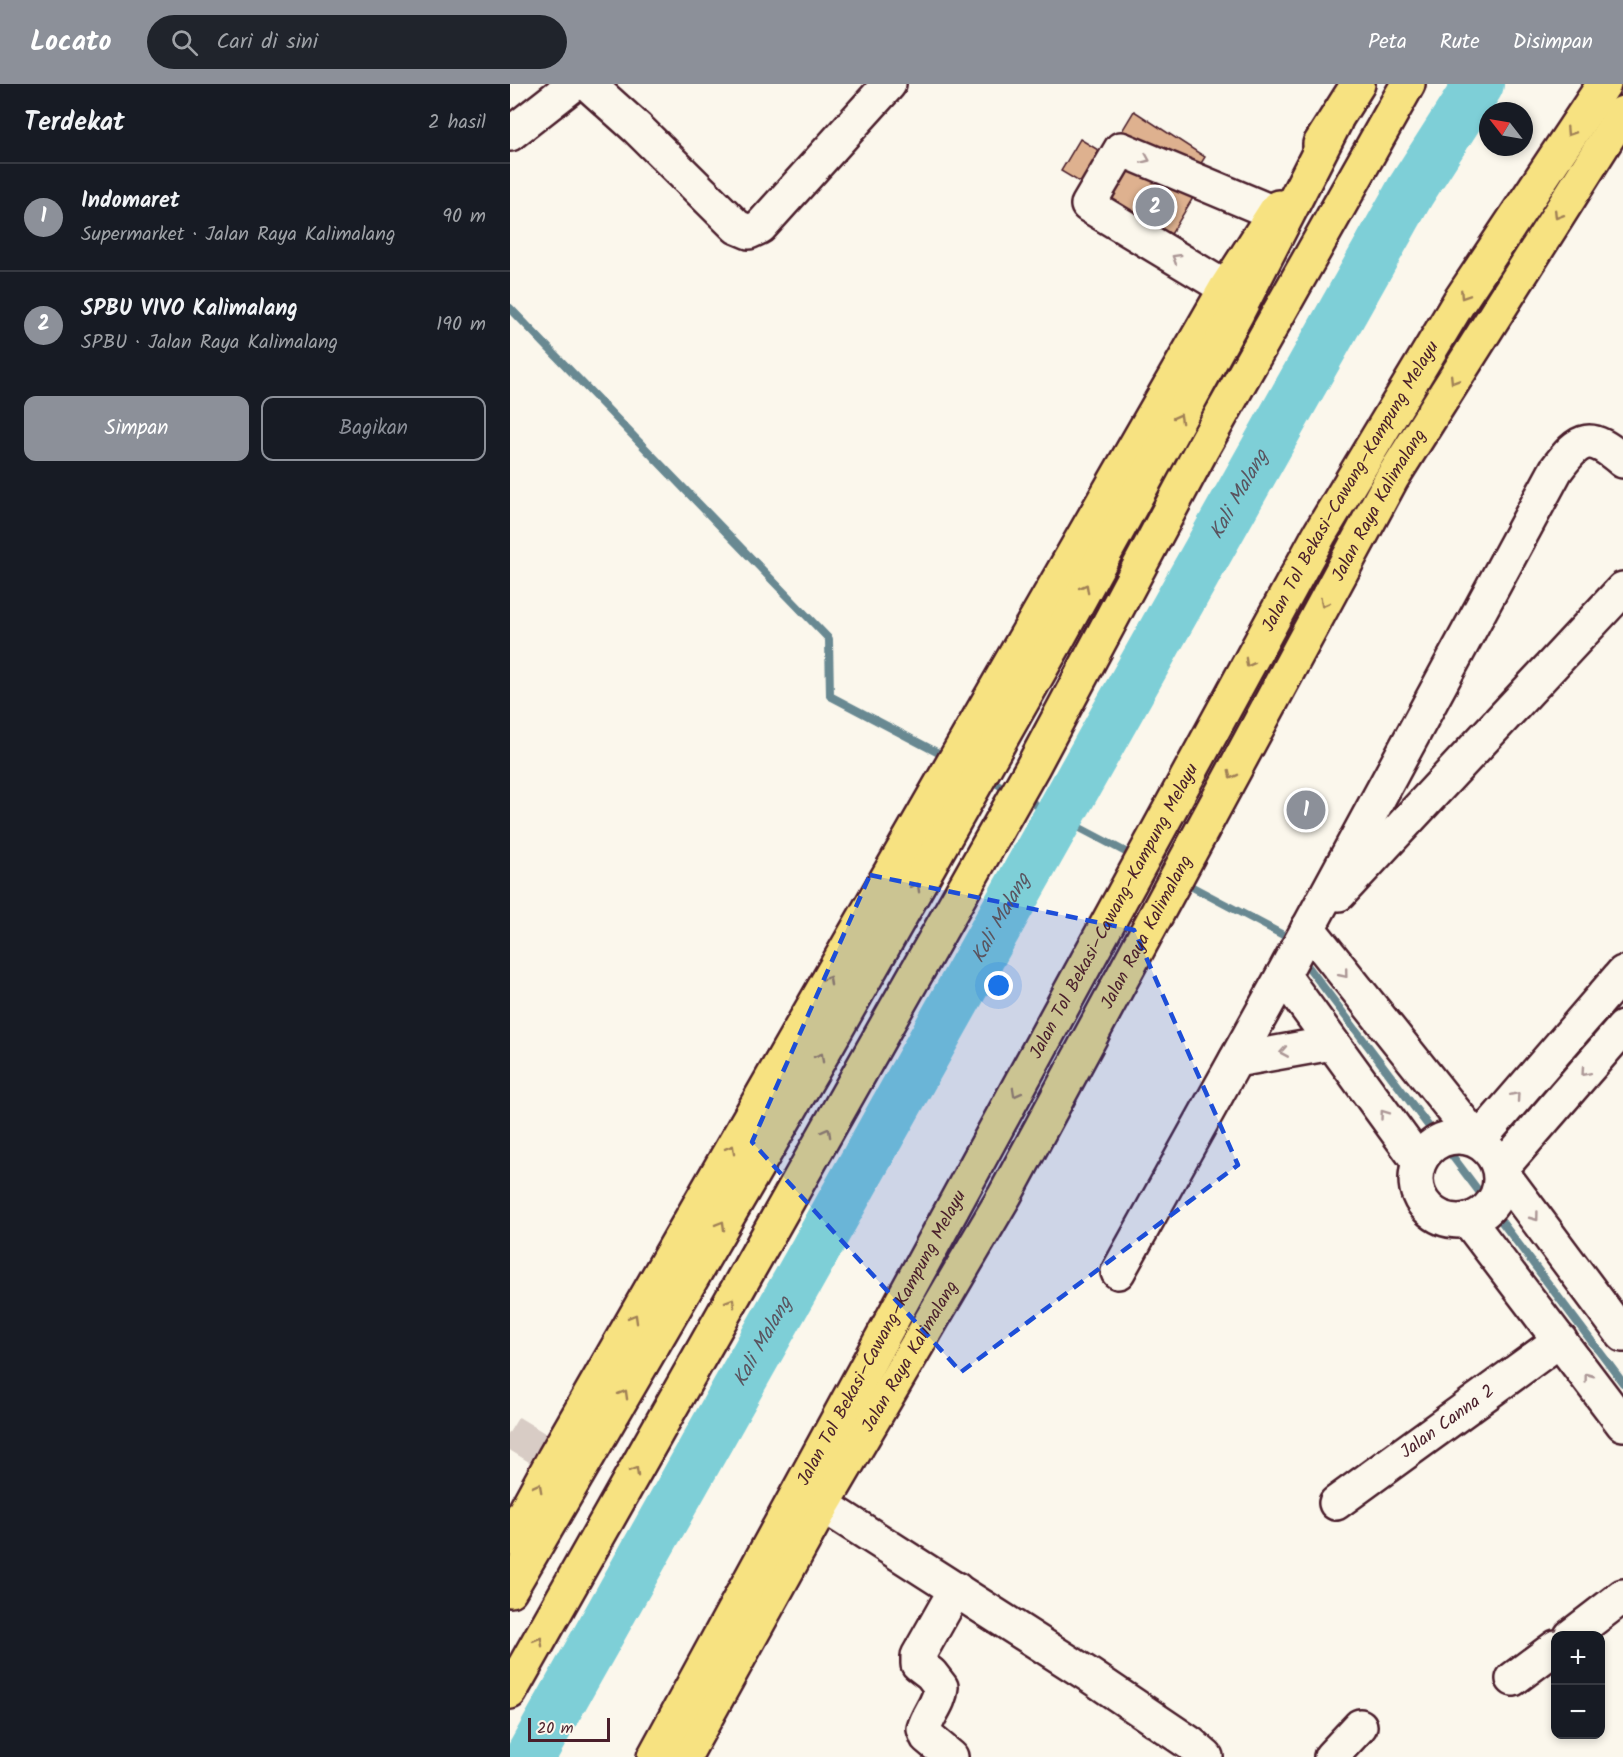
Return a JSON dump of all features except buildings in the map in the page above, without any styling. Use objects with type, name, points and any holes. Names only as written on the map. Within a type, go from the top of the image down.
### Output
[{"type":"main road","points":[[510,1539],[554,1458],[1226,288],[1358,84]]},
{"type":"main road","points":[[510,1692],[1032,768],[1201,451],[1408,84]]},
{"type":"main road","name":"Jalan Tol Bekasi–Cawang–Kampung Melayu","points":[[654,1757],[1319,535],[1459,302],[1604,84]]},
{"type":"main road","name":"Jalan Raya Kalimalang","points":[[684,1757],[823,1505],[1005,1195],[1392,478],[1622,116]]},
{"type":"main road","points":[[510,1590],[817,1063],[1057,640],[1237,313],[1335,122]]},
{"type":"street","points":[[510,134],[574,84]]},
{"type":"street","points":[[588,84],[637,128],[737,227],[749,232],[760,227],[889,84]]},
{"type":"street","points":[[1226,288],[1088,205],[1121,149],[1274,213]]},
{"type":"street","points":[[1118,1272],[1283,975],[1556,470],[1572,448],[1586,441],[1601,444],[1623,461]]},
{"type":"street","points":[[1308,928],[1623,589]]},
{"type":"street","points":[[1308,928],[1478,1141]]},
{"type":"street","points":[[1478,1141],[1623,973]]},
{"type":"street","points":[[1283,975],[1419,1162]]},
{"type":"street","points":[[1500,1170],[1623,1028]]},
{"type":"street","points":[[1236,1060],[1332,1043]]},
{"type":"street","points":[[1451,1136],[1465,1136],[1478,1141],[1489,1148],[1496,1158],[1501,1183],[1497,1196],[1490,1207],[1480,1215],[1468,1220],[1454,1222],[1442,1218],[1430,1211],[1421,1201],[1415,1175],[1419,1162],[1426,1150],[1438,1141],[1451,1136]]},
{"type":"street","points":[[1500,1170],[1613,1300],[1623,1335]]},
{"type":"street","points":[[1468,1220],[1623,1424]]},
{"type":"street","name":"Jalan Canna 2","points":[[1336,1503],[1560,1340]]},
{"type":"street","points":[[823,1505],[1139,1708],[1206,1757]]},
{"type":"street","points":[[951,1757],[927,1737],[924,1729],[927,1717],[941,1697],[941,1687],[931,1674],[918,1664],[918,1656],[956,1589]]},
{"type":"street","points":[[1576,1631],[1623,1596]]},
{"type":"street","points":[[1513,1679],[1551,1651]]},
{"type":"street","points":[[1331,1757],[1360,1726]]},
{"type":"highlighted area","points":[[870,875],[1134,930],[1238,1165],[961,1372],[752,1142]]},
{"type":"waterway","name":"Kali Malang","points":[[530,1757],[1410,192],[1479,84]]},
{"type":"waterway","points":[[510,308],[829,639],[830,696],[948,758]]},
{"type":"waterway","points":[[986,778],[1012,792]]},
{"type":"waterway","points":[[1023,798],[1137,858]]},
{"type":"waterway","points":[[1183,882],[1285,936],[1291,943]]},
{"type":"waterway","points":[[1300,956],[1430,1128]]},
{"type":"waterway","points":[[1450,1153],[1623,1383]]},
{"type":"tunnel","points":[[510,1431],[554,1458]]},
{"type":"place","name":"SPBU VIVO Kalimalang","points":[[1155,207]]},
{"type":"place","name":"Indomaret","points":[[1306,810]]}]
